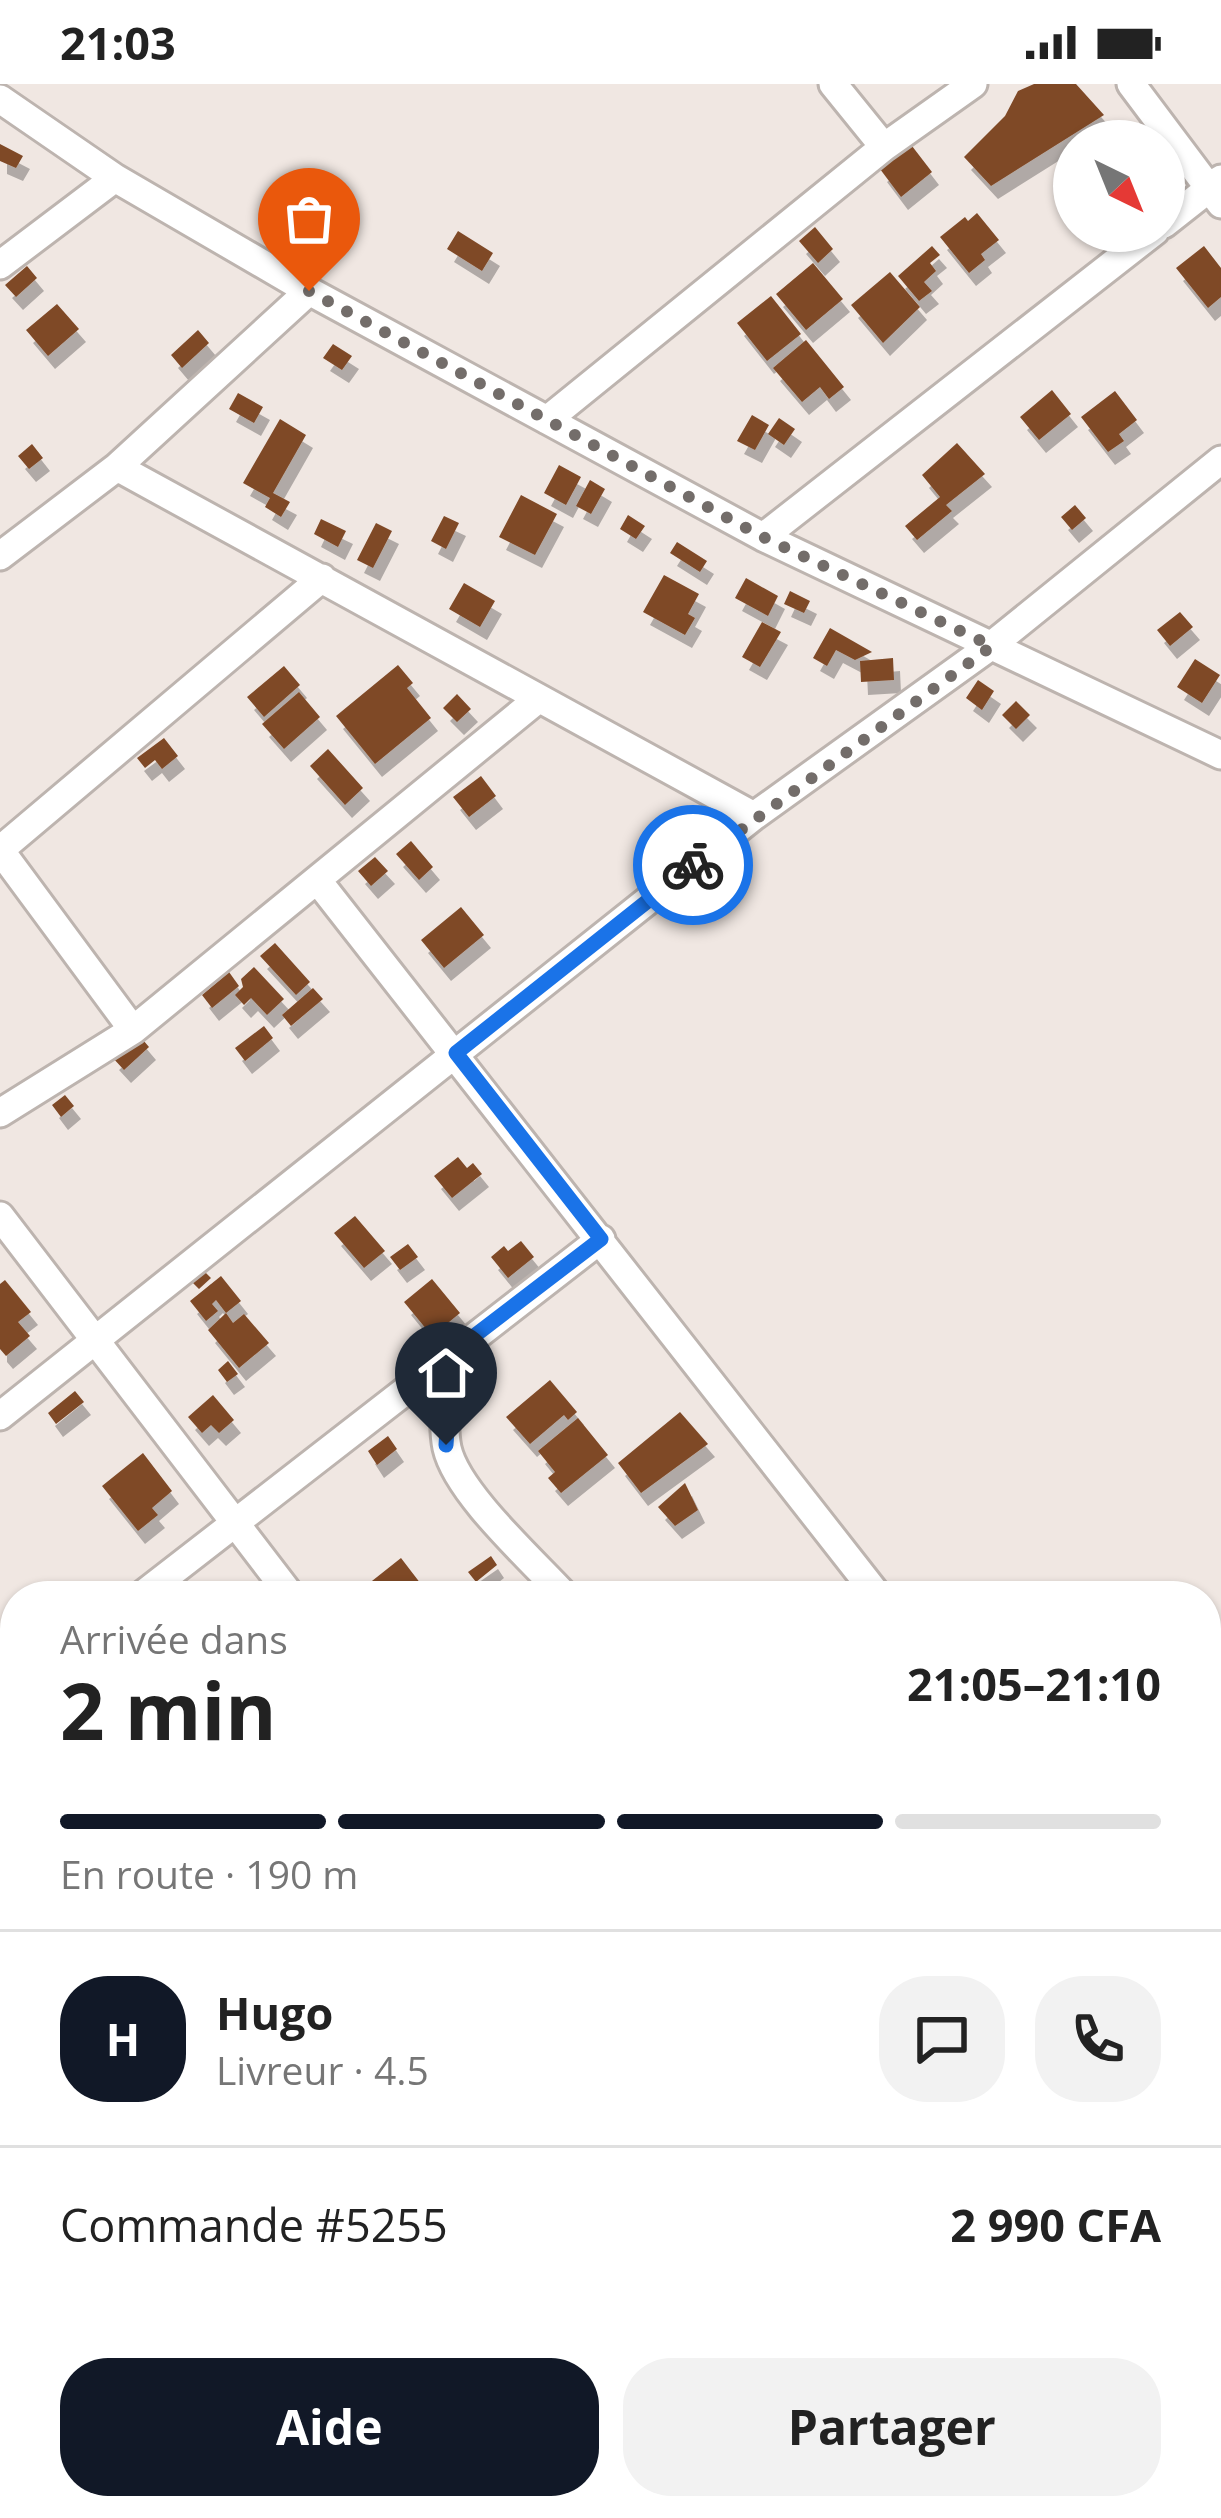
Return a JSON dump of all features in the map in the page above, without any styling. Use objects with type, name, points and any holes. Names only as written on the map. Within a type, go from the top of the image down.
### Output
[{"type":"street","points":[[833,84],[884,148]]},
{"type":"street","points":[[547,420],[884,148],[973,84]]},
{"type":"street","points":[[1131,84],[1217,191],[1185,211]]},
{"type":"street","points":[[0,99],[115,178],[309,291],[763,537],[1221,754]]},
{"type":"street","points":[[0,265],[115,178]]},
{"type":"street","points":[[763,537],[1128,252]]},
{"type":"street","points":[[0,556],[116,467],[309,291]]},
{"type":"street","points":[[0,1417],[754,816],[992,646],[1221,460]]},
{"type":"street","points":[[116,467],[754,816]]},
{"type":"street","points":[[134,1030],[0,850],[322,578]]},
{"type":"street","points":[[0,1113],[134,1030],[538,699]]},
{"type":"street","points":[[319,881],[866,1581]]},
{"type":"street","points":[[0,1216],[279,1581]]},
{"type":"street","points":[[160,1581],[601,1239]]},
{"type":"street","points":[[452,1353],[445,1429],[452,1462],[466,1487],[551,1581]]},
{"type":"building","points":[[1034,84],[1076,84],[1104,115],[1096,120],[1053,120],[1053,147],[991,186],[964,157],[1005,116],[1018,91]]},
{"type":"building","points":[[0,144],[23,156],[16,168],[0,161]]},
{"type":"building","points":[[912,146],[932,172],[901,197],[880,169]]},
{"type":"building","points":[[977,213],[999,240],[981,254],[985,260],[969,273],[940,237]]},
{"type":"building","points":[[815,227],[833,249],[818,263],[799,241]]},
{"type":"building","points":[[458,231],[493,253],[482,271],[447,249]]},
{"type":"building","points":[[932,246],[940,255],[930,263],[936,271],[924,282],[932,291],[919,301],[898,276]]},
{"type":"building","points":[[1204,246],[1221,268],[1221,297],[1208,308],[1176,268]]},
{"type":"building","points":[[813,263],[843,299],[806,330],[776,294]]},
{"type":"building","points":[[27,266],[37,278],[16,297],[5,285]]},
{"type":"building","points":[[890,272],[920,307],[883,343],[851,305]]},
{"type":"building","points":[[771,296],[801,334],[767,361],[737,323]]},
{"type":"building","points":[[57,304],[79,329],[48,356],[26,330]]},
{"type":"building","points":[[198,330],[209,343],[182,368],[171,355]]},
{"type":"building","points":[[806,340],[844,387],[829,399],[820,387],[802,402],[773,368]]},
{"type":"building","points":[[333,344],[352,356],[342,370],[323,358]]},
{"type":"building","points":[[1052,390],[1071,414],[1039,440],[1020,417]]},
{"type":"building","points":[[1115,391],[1137,420],[1119,434],[1124,441],[1108,452],[1081,417]]},
{"type":"building","points":[[238,393],[263,407],[254,423],[229,409]]},
{"type":"building","points":[[752,415],[769,425],[755,450],[737,441]]},
{"type":"building","points":[[779,418],[795,429],[784,445],[768,434]]},
{"type":"building","points":[[280,419],[306,435],[273,493],[290,502],[281,517],[265,507],[270,498],[243,483]]},
{"type":"building","points":[[957,443],[985,474],[946,505],[952,511],[917,540],[905,526],[940,497],[922,475]]},
{"type":"building","points":[[32,444],[43,458],[29,469],[18,456]]},
{"type":"building","points":[[559,465],[581,477],[566,505],[544,493]]},
{"type":"building","points":[[590,480],[605,489],[591,514],[576,506]]},
{"type":"building","points":[[521,495],[557,514],[535,555],[499,537]]},
{"type":"building","points":[[1075,505],[1086,518],[1072,530],[1061,517]]},
{"type":"building","points":[[628,515],[645,526],[636,539],[620,529]]},
{"type":"building","points":[[444,516],[459,523],[446,549],[431,541]]},
{"type":"building","points":[[321,519],[346,531],[338,547],[314,534]]},
{"type":"building","points":[[376,523],[392,531],[373,568],[357,560]]},
{"type":"building","points":[[677,542],[707,561],[700,572],[670,553]]},
{"type":"building","points":[[664,575],[699,594],[688,614],[695,618],[685,635],[643,612]]},
{"type":"building","points":[[746,578],[778,596],[768,616],[735,598]]},
{"type":"building","points":[[464,583],[495,601],[480,627],[449,609]]},
{"type":"building","points":[[790,591],[810,601],[804,613],[784,604]]},
{"type":"building","points":[[1180,612],[1193,627],[1170,646],[1157,630]]},
{"type":"building","points":[[762,622],[781,632],[760,667],[742,657]]},
{"type":"building","points":[[830,628],[872,652],[855,660],[836,650],[827,666],[813,658]]},
{"type":"building","points":[[893,658],[894,680],[861,682],[860,661]]},
{"type":"building","points":[[1195,659],[1220,675],[1202,703],[1177,687]]},
{"type":"building","points":[[398,665],[413,683],[407,688],[431,718],[375,764],[336,716]]},
{"type":"building","points":[[284,666],[300,685],[264,717],[247,697]]},
{"type":"building","points":[[978,680],[994,691],[982,710],[966,698]]},
{"type":"building","points":[[299,692],[320,717],[284,749],[262,724]]},
{"type":"building","points":[[457,694],[471,709],[457,722],[443,708]]},
{"type":"building","points":[[1016,701],[1030,715],[1016,729],[1002,715]]},
{"type":"building","points":[[164,738],[178,756],[162,769],[155,760],[145,768],[137,758]]},
{"type":"building","points":[[328,749],[363,788],[345,805],[310,766]]},
{"type":"building","points":[[481,776],[496,796],[469,817],[453,797]]},
{"type":"building","points":[[411,841],[433,867],[419,880],[396,854]]},
{"type":"building","points":[[375,857],[388,871],[371,886],[358,871]]},
{"type":"building","points":[[461,907],[484,935],[444,968],[421,940]]},
{"type":"building","points":[[275,943],[310,982],[296,995],[260,956]]},
{"type":"building","points":[[254,967],[284,999],[267,1015],[251,998],[244,1005],[235,995],[243,987],[241,979]]},
{"type":"building","points":[[229,972],[239,986],[212,1008],[202,995]]},
{"type":"building","points":[[313,988],[323,999],[291,1026],[282,1015]]},
{"type":"building","points":[[264,1026],[273,1038],[245,1061],[235,1048]]},
{"type":"building","points":[[138,1034],[149,1047],[124,1070],[112,1057]]},
{"type":"building","points":[[65,1095],[74,1106],[61,1117],[52,1105]]},
{"type":"building","points":[[458,1157],[467,1168],[473,1163],[482,1174],[452,1198],[434,1176]]},
{"type":"building","points":[[355,1216],[385,1251],[364,1268],[334,1233]]},
{"type":"building","points":[[521,1241],[534,1257],[508,1278],[491,1257]]},
{"type":"building","points":[[408,1244],[418,1257],[400,1270],[390,1257]]},
{"type":"building","points":[[204,1271],[211,1278],[199,1289],[192,1282]]},
{"type":"building","points":[[221,1276],[241,1301],[226,1313],[216,1300],[212,1304],[218,1311],[206,1321],[190,1301]]},
{"type":"building","points":[[432,1279],[460,1313],[432,1336],[404,1302]]},
{"type":"building","points":[[5,1280],[31,1312],[18,1322],[30,1336],[6,1356],[0,1349],[0,1284]]},
{"type":"building","points":[[226,1313],[233,1323],[244,1314],[269,1343],[239,1368],[208,1330]]},
{"type":"building","points":[[228,1361],[238,1374],[227,1382],[218,1370]]},
{"type":"building","points":[[550,1380],[577,1412],[568,1420],[564,1415],[530,1444],[506,1417]]},
{"type":"building","points":[[75,1391],[84,1402],[56,1424],[48,1413]]},
{"type":"building","points":[[213,1395],[234,1420],[219,1433],[211,1425],[202,1433],[188,1417]]},
{"type":"building","points":[[680,1412],[708,1444],[641,1493],[618,1463]]},
{"type":"building","points":[[578,1418],[608,1455],[561,1493],[548,1478],[555,1472],[538,1451]]},
{"type":"building","points":[[388,1436],[397,1449],[377,1465],[368,1451]]},
{"type":"building","points":[[143,1453],[172,1491],[152,1508],[158,1515],[138,1531],[102,1486]]},
{"type":"building","points":[[685,1483],[698,1510],[675,1526],[658,1507]]},
{"type":"building","points":[[491,1556],[497,1565],[477,1581],[468,1572]]},
{"type":"building","points":[[401,1558],[419,1581],[372,1581]]},
{"type":"way so far","points":[[309,291],[763,537],[992,646],[693,865]]},
{"type":"route","points":[[446,1445],[452,1353],[601,1239],[456,1053],[693,865]]}]
